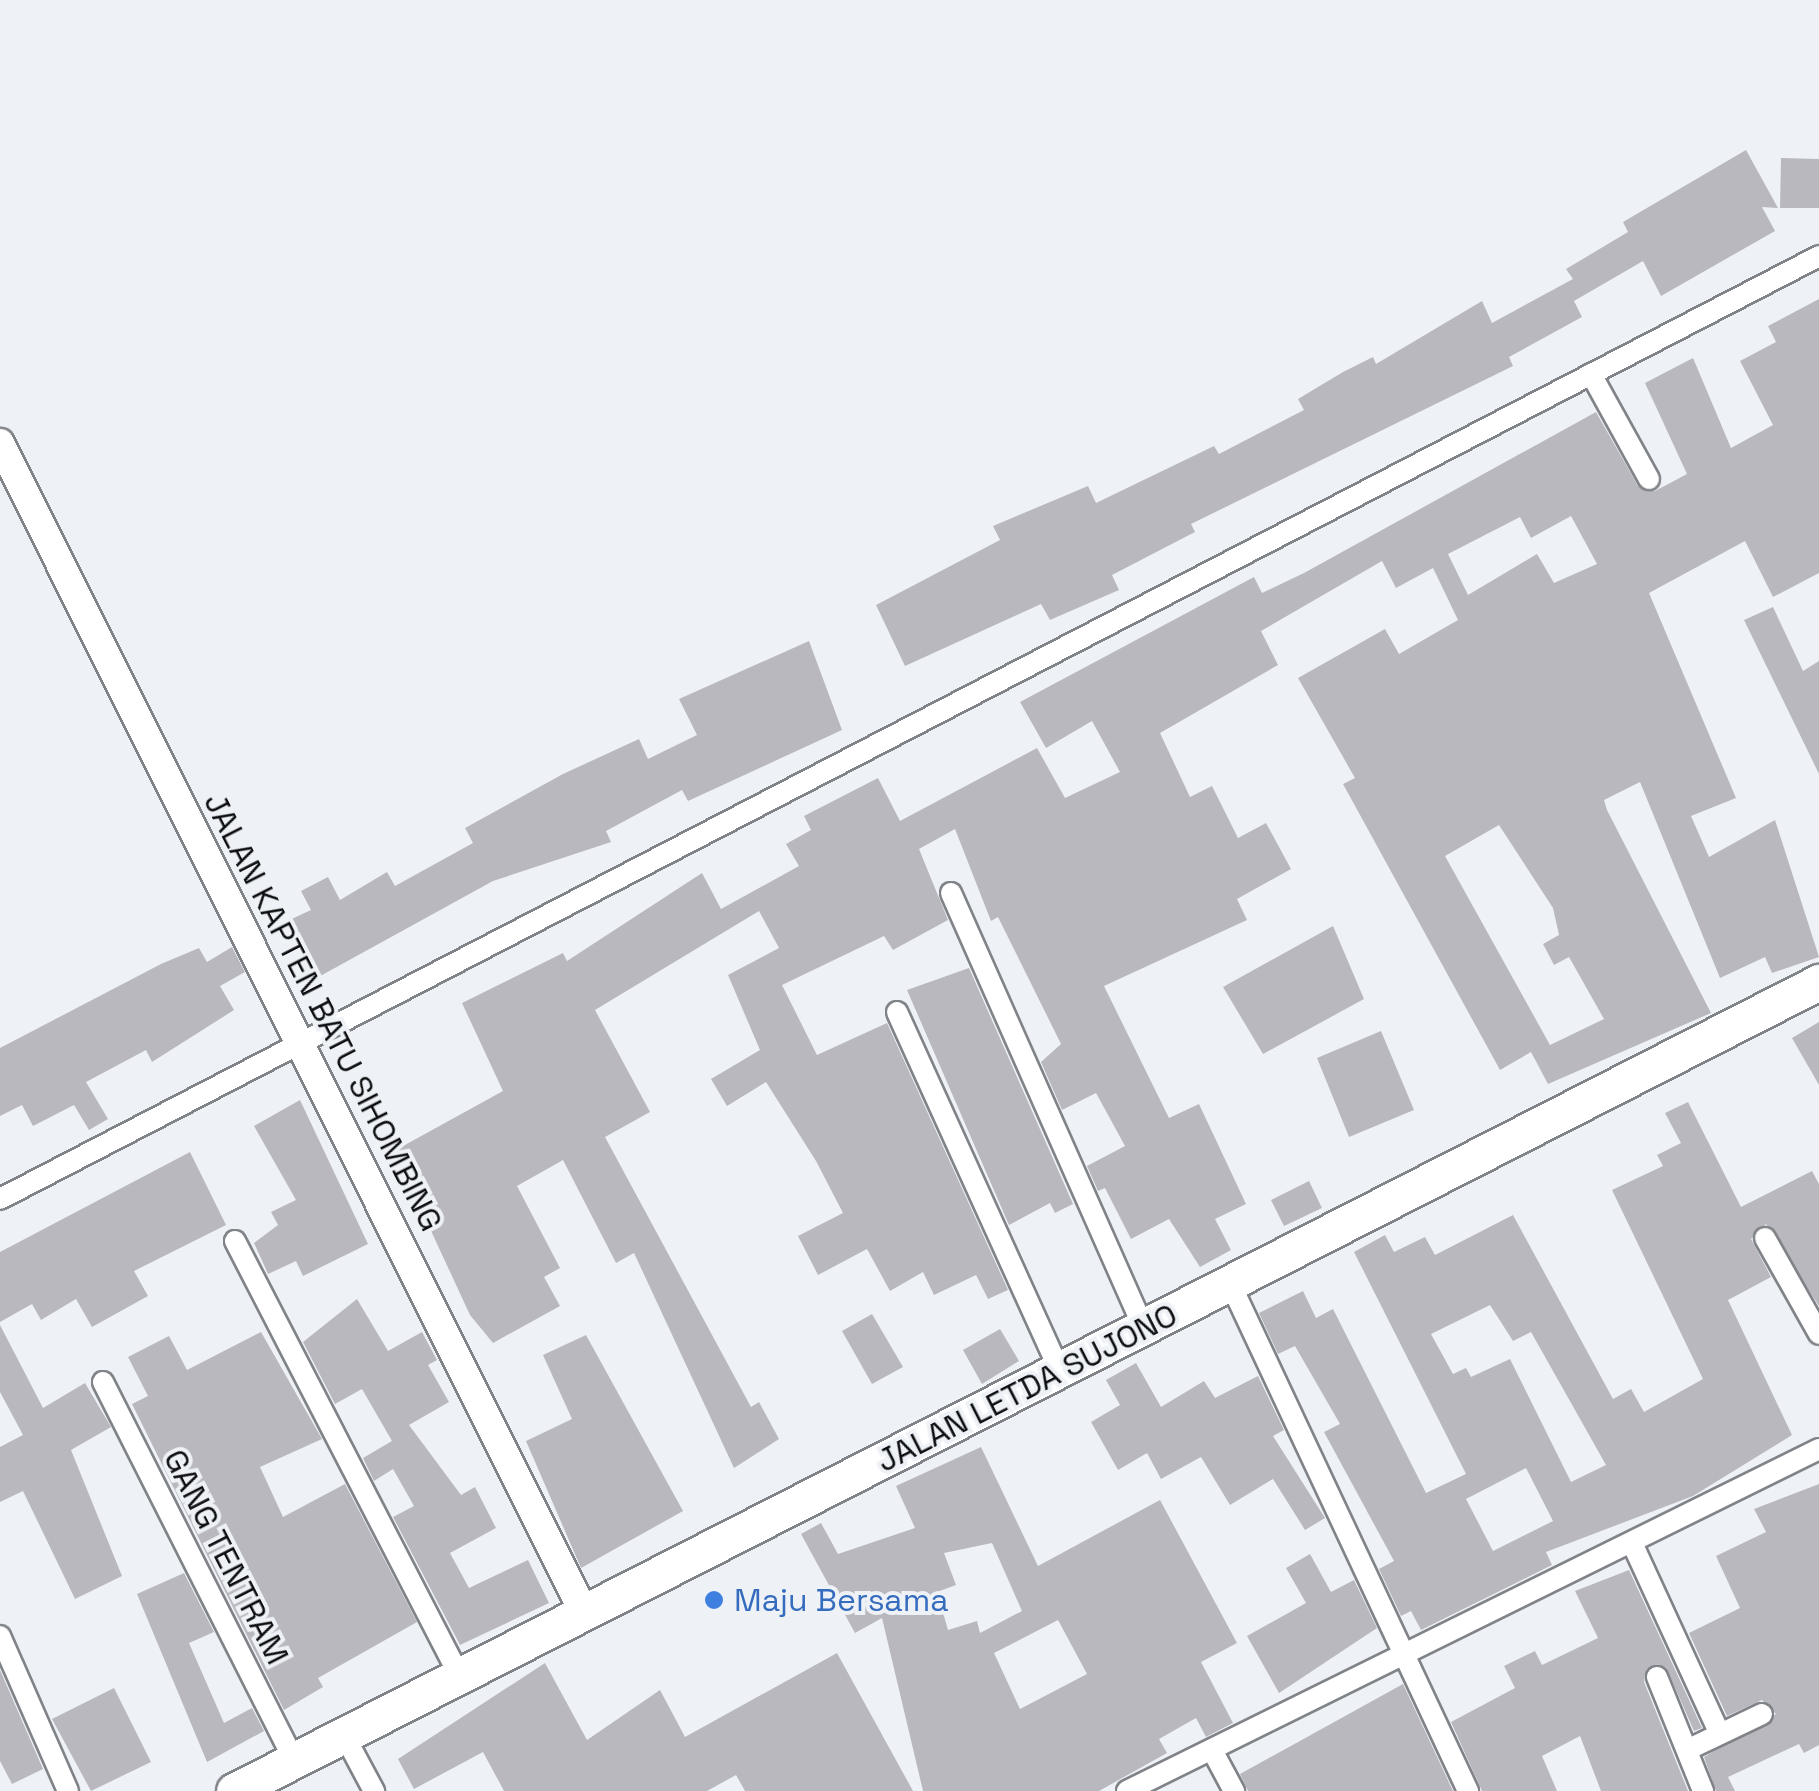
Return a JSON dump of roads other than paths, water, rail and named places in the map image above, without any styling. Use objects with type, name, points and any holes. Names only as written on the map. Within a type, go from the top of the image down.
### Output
[{"type":"highway","name":"JALAN LETDA SUJONO","points":[[234,1791],[1819,982]]},
{"type":"street","points":[[0,1199],[1819,256]]},
{"type":"street","points":[[1591,374],[1650,479]]},
{"type":"street","name":"JALAN KAPTEN BATU SIHOMBING","points":[[0,442],[584,1613]]},
{"type":"street","points":[[951,893],[1144,1329]]},
{"type":"street","points":[[897,1012],[1060,1372]]},
{"type":"street","points":[[1765,1238],[1819,1334]]},
{"type":"street","points":[[235,1242],[460,1676]]},
{"type":"street","points":[[1231,1285],[1468,1791]]},
{"type":"street","name":"GANG TENTRAM","points":[[104,1382],[294,1760]]},
{"type":"street","points":[[1127,1791],[1407,1656],[1819,1449]]},
{"type":"street","points":[[1632,1543],[1720,1734]]},
{"type":"street","points":[[0,1636],[68,1791]]},
{"type":"street","points":[[1657,1676],[1703,1791]]},
{"type":"street","points":[[1687,1750],[1762,1714]]},
{"type":"street","points":[[344,1735],[374,1791]]},
{"type":"street","points":[[1212,1750],[1234,1791]]},
{"type":"place","name":"Maju Bersama","points":[[714,1600]]}]
